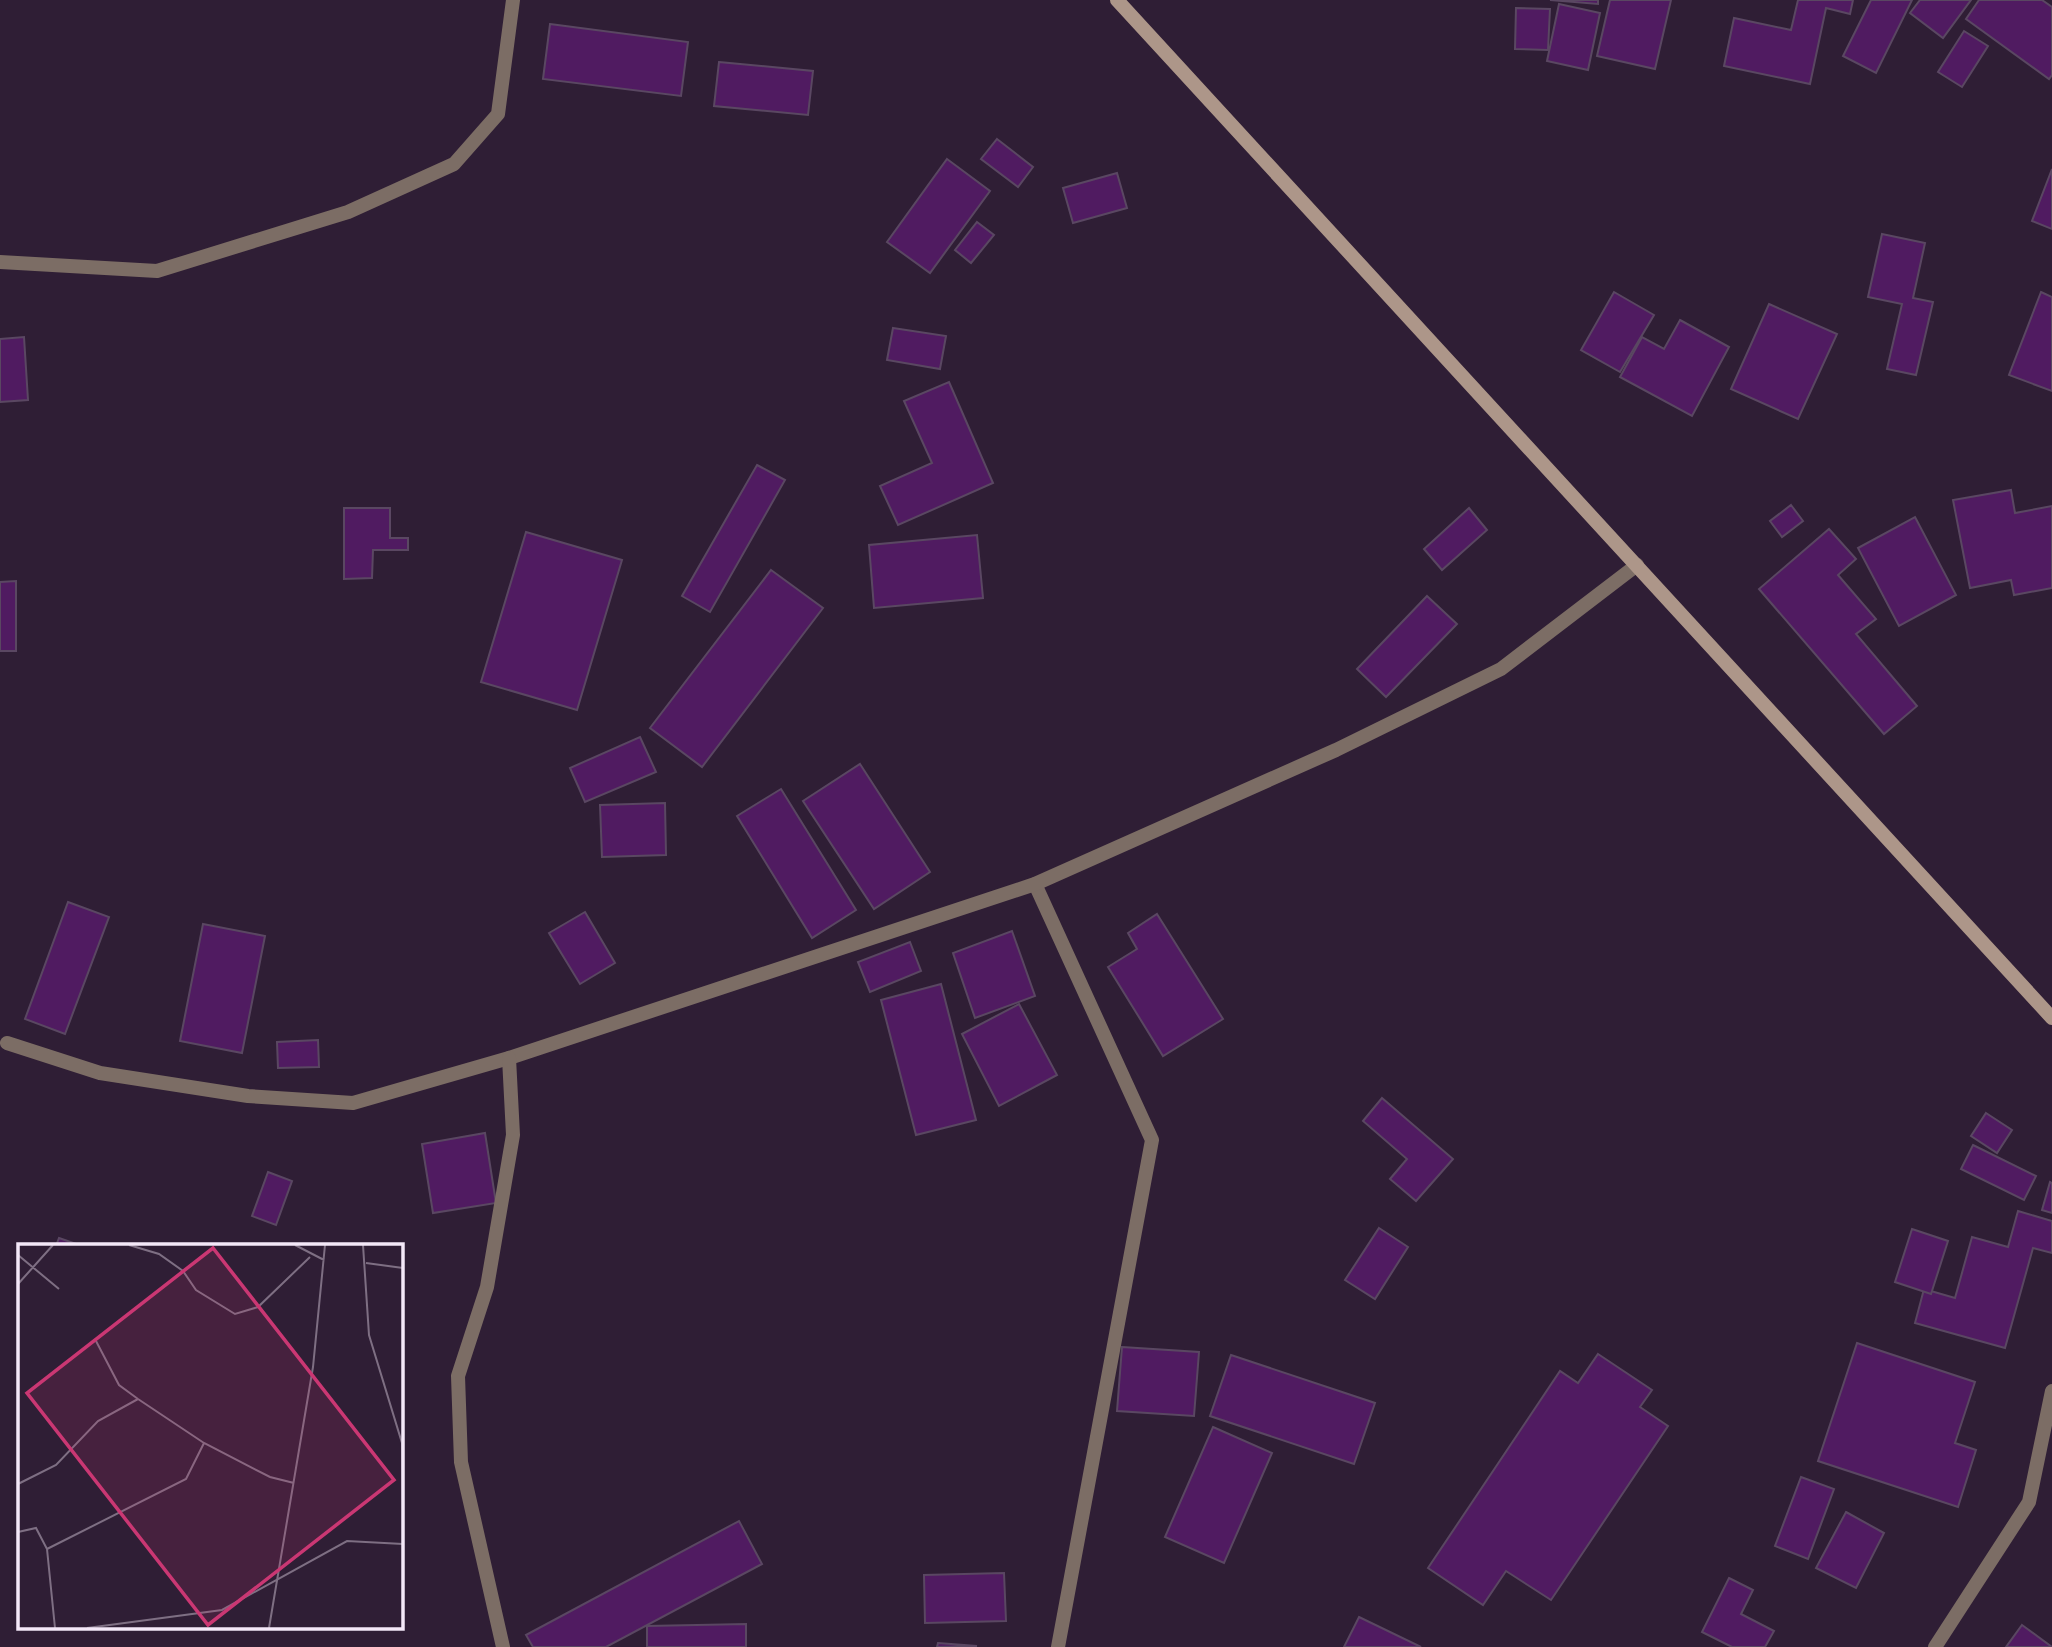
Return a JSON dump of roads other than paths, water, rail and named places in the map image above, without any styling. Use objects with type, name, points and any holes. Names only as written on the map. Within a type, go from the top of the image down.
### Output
[{"type":"main road","points":[[1117,0],[2052,1018]]},
{"type":"street","points":[[0,262],[157,271],[348,212],[454,164],[498,114],[513,0]]},
{"type":"street","points":[[8,1043],[100,1073],[248,1096],[353,1104],[509,1058],[1035,884],[1336,750],[1501,669],[1637,565]]},
{"type":"street","points":[[1035,884],[1152,1140],[1058,1647]]},
{"type":"street","points":[[503,1647],[461,1462],[458,1376],[487,1287],[513,1135],[509,1058]]},
{"type":"street","points":[[1936,1647],[2029,1503],[2052,1391]]}]
